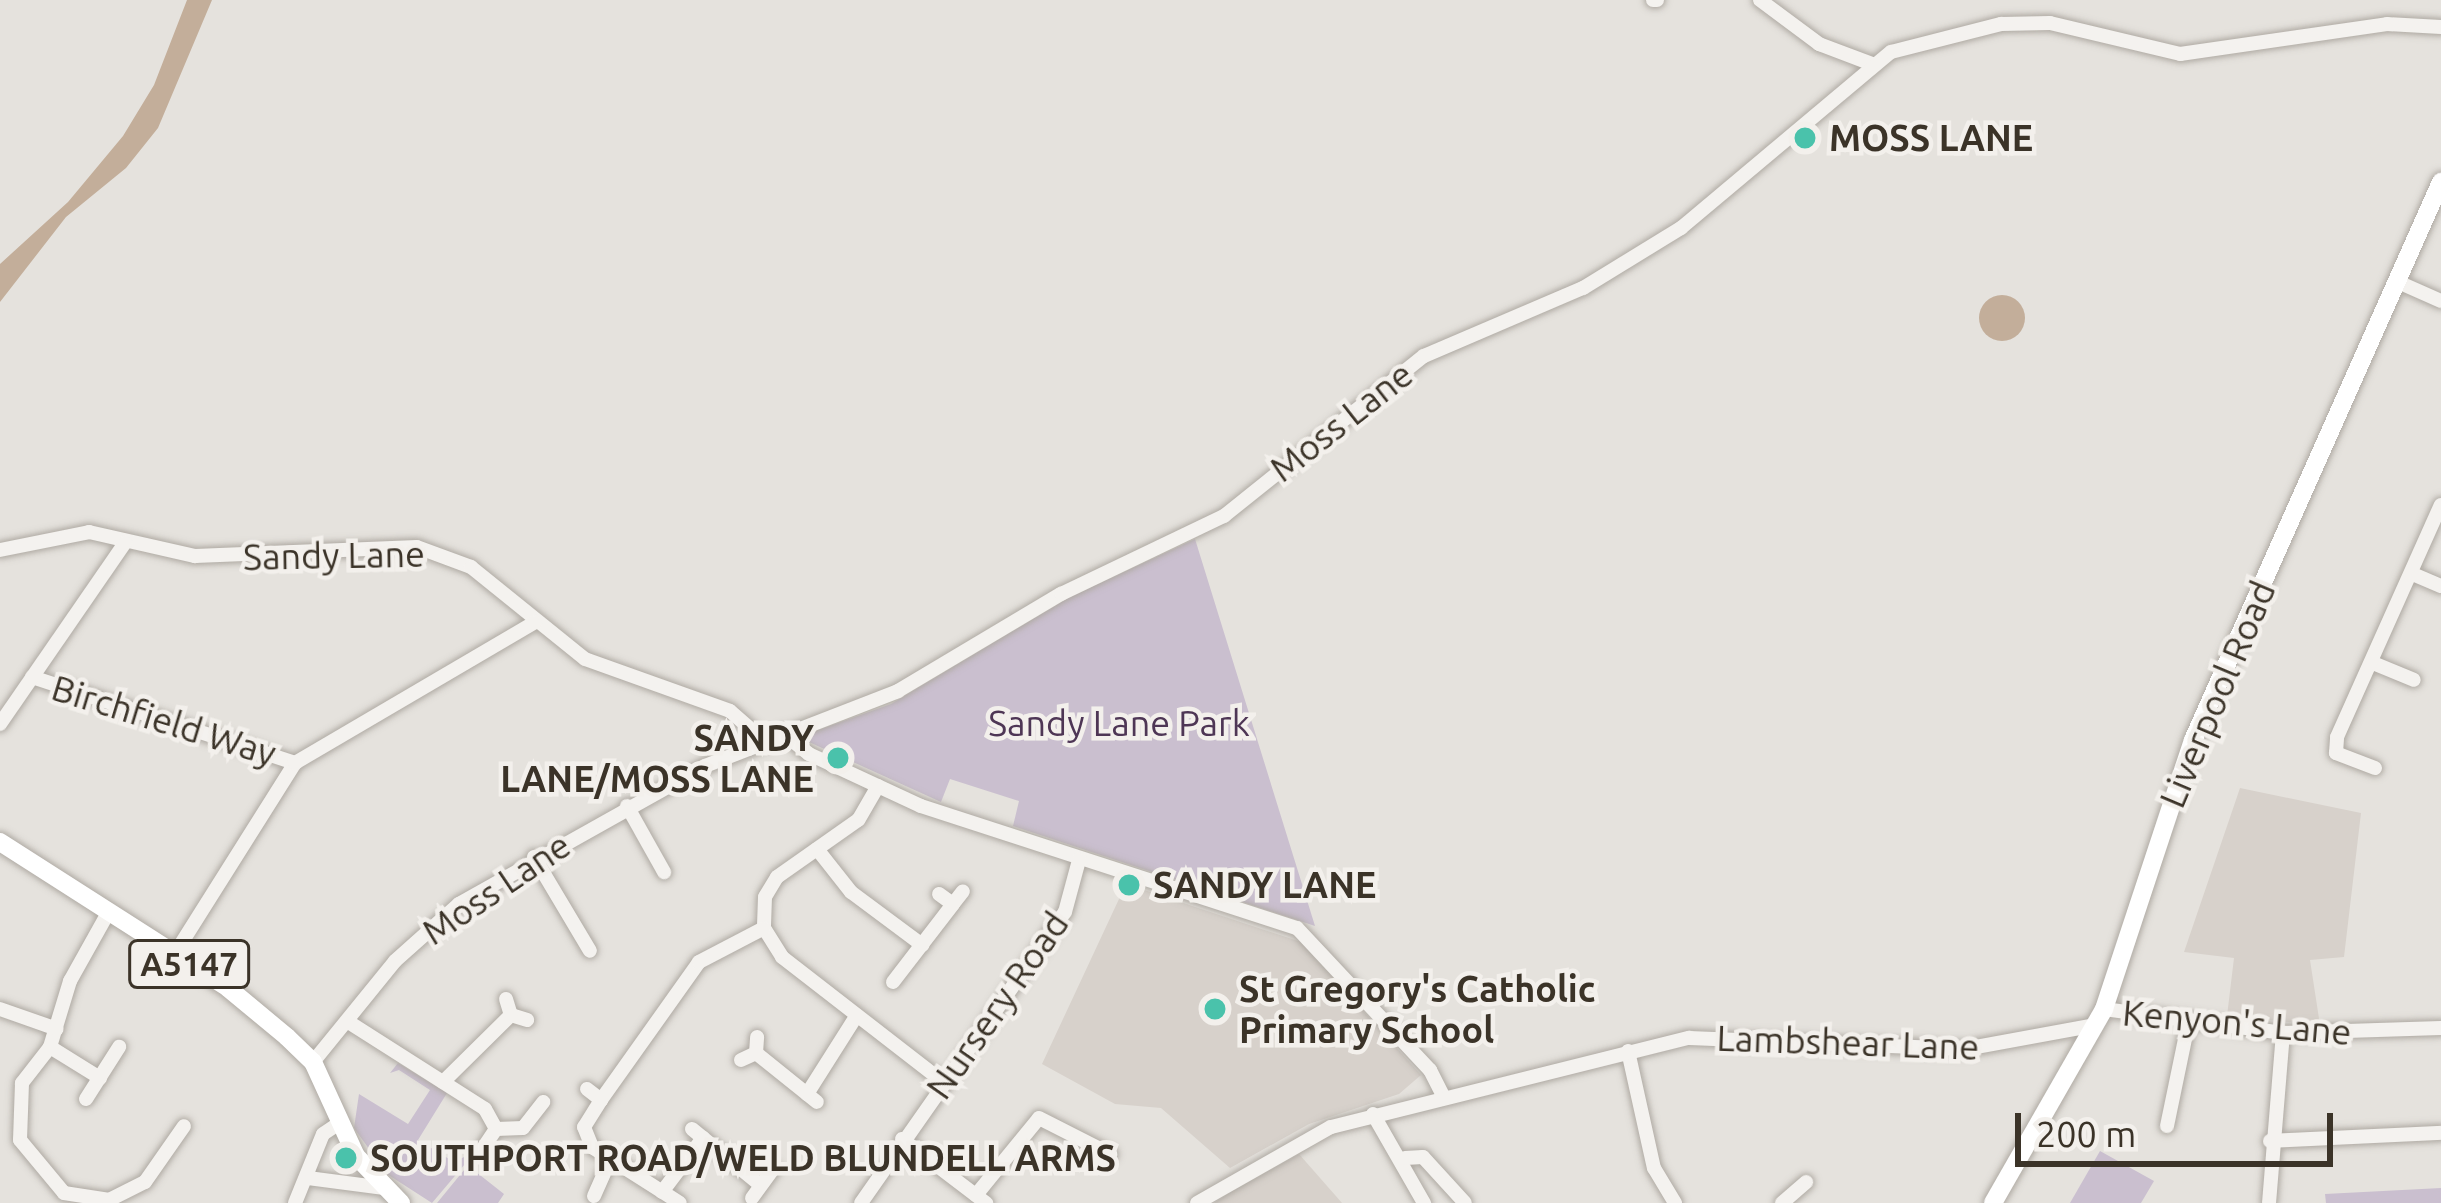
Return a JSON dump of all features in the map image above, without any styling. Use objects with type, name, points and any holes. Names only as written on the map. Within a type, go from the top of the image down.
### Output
[{"type":"main road","name":"Liverpool Road","points":[[1993,1203],[2100,1017],[2193,740],[2441,182]]},
{"type":"main road","name":"A5147","points":[[0,842],[227,988],[313,1062],[338,1124],[384,1188],[401,1203]]},
{"type":"street","points":[[1760,0],[1819,44],[1872,64]]},
{"type":"street","name":"Moss Lane","points":[[313,1062],[350,1023],[409,946],[534,857],[763,739],[898,691],[1061,594],[1224,516],[1424,356],[1583,288],[1681,228],[1872,64],[1912,43],[2001,23],[2050,23],[2180,54],[2387,24],[2441,26]]},
{"type":"street","points":[[2398,282],[2441,301]]},
{"type":"street","points":[[2375,768],[2336,752],[2441,505]]},
{"type":"street","name":"Sandy Lane","points":[[0,550],[89,532],[125,542],[251,558],[416,547],[470,567],[585,659],[730,711],[763,739]]},
{"type":"street","points":[[0,724],[125,542]]},
{"type":"street","points":[[2415,575],[2441,586]]},
{"type":"street","points":[[175,955],[295,763],[535,622]]},
{"type":"street","points":[[2373,663],[2414,680]]},
{"type":"street","name":"Birchfield Way","points":[[32,677],[47,688],[295,763]]},
{"type":"street","points":[[783,733],[878,786],[1079,860],[1305,933],[1430,1070],[1442,1094]]},
{"type":"street","points":[[878,786],[858,820],[770,886],[764,928],[782,957],[943,1082]]},
{"type":"street","points":[[627,806],[664,872]]},
{"type":"street","points":[[818,850],[851,892],[922,945]]},
{"type":"street","points":[[534,857],[590,951]]},
{"type":"street","name":"Nursery Road","points":[[861,1203],[1065,912],[1079,860]]},
{"type":"street","points":[[893,982],[958,898],[940,894]]},
{"type":"street","points":[[108,913],[70,981],[50,1047],[22,1083],[20,1141],[64,1193],[109,1201],[145,1182],[183,1138]]},
{"type":"street","points":[[680,1203],[609,1162],[584,1133],[601,1100],[699,962],[764,928]]},
{"type":"street","points":[[443,1082],[519,1018],[506,999]]},
{"type":"street","points":[[0,1009],[57,1029]]},
{"type":"street","points":[[741,1060],[757,1045],[812,1098],[856,1015]]},
{"type":"street","name":"Kenyon's Lane","points":[[2100,1017],[2189,1020],[2283,1033],[2441,1028]]},
{"type":"street","name":"Lambshear Lane","points":[[1197,1203],[1320,1132],[1442,1094],[1628,1051],[1724,1036],[1965,1049],[2100,1017]]},
{"type":"street","points":[[2167,1126],[2164,1108],[2189,1020]]},
{"type":"street","points":[[350,1023],[485,1109],[496,1130]]},
{"type":"street","points":[[2269,1203],[2270,1141],[2283,1033]]},
{"type":"street","points":[[50,1047],[100,1078]]},
{"type":"street","points":[[86,1099],[119,1047]]},
{"type":"street","points":[[1628,1051],[1654,1168],[1675,1203]]},
{"type":"street","points":[[586,1089],[601,1100]]},
{"type":"street","points":[[481,1150],[496,1130],[523,1128],[548,1102]]},
{"type":"street","points":[[1373,1114],[1405,1158],[1403,1179],[1424,1203]]},
{"type":"street","points":[[902,1139],[981,1199],[1032,1120],[1046,1118],[1104,1150],[1090,1163]]},
{"type":"street","points":[[295,1203],[323,1134],[338,1124]]},
{"type":"street","points":[[2270,1141],[2441,1132]]},
{"type":"street","points":[[662,1192],[698,1133],[755,1190],[773,1169]]},
{"type":"street","points":[[1405,1158],[1423,1156],[1465,1203]]},
{"type":"street","points":[[594,1196],[609,1162]]},
{"type":"street","points":[[308,1178],[384,1188]]},
{"type":"street","points":[[1782,1203],[1806,1182]]},
{"type":"shaded area","points":[[187,0],[212,0],[158,128],[126,168],[66,217],[0,302],[0,264],[68,202],[123,136],[154,85]]},
{"type":"shaded area","points":[[2002,295],[2018,302],[2025,318],[2018,334],[2002,341],[1986,334],[1979,318],[1986,302]]},
{"type":"shaded area","points":[[2240,788],[2361,813],[2344,957],[2310,960],[2320,1025],[2227,1016],[2234,958],[2184,952]]},
{"type":"shaded area","name":"St Gregory's Catholic Primary School","points":[[1126,884],[1301,942],[1421,1075],[1399,1094],[1309,1124],[1230,1168],[1161,1108],[1115,1104],[1042,1064]]},
{"type":"shaded area","points":[[1299,1154],[1342,1203],[1214,1203],[1231,1192]]},
{"type":"green space","name":"Sandy Lane Park","points":[[1195,539],[1315,926],[1013,826],[1019,801],[950,779],[941,802],[809,742],[810,733],[891,704],[1070,597]]},
{"type":"green space","points":[[398,1063],[447,1093],[418,1140],[454,1162],[476,1151],[432,1203],[387,1174],[354,1128],[359,1094],[408,1124],[430,1090],[399,1070],[390,1073]]},
{"type":"green space","points":[[2100,1151],[2154,1181],[2141,1203],[2070,1203]]},
{"type":"green space","points":[[478,1153],[471,1168],[504,1194],[498,1203],[437,1203]]},
{"type":"green space","points":[[2441,1188],[2441,1203],[2326,1203],[2325,1194]]},
{"type":"place","name":"MOSS LANE","points":[[1805,138]]},
{"type":"place","name":"SANDY LANE/MOSS LANE","points":[[838,758]]},
{"type":"place","name":"SANDY LANE","points":[[1129,885]]},
{"type":"place","name":"St Gregory's Catholic Primary School","points":[[1215,1009]]},
{"type":"place","name":"SOUTHPORT ROAD/WELD BLUNDELL ARMS","points":[[346,1158]]}]
